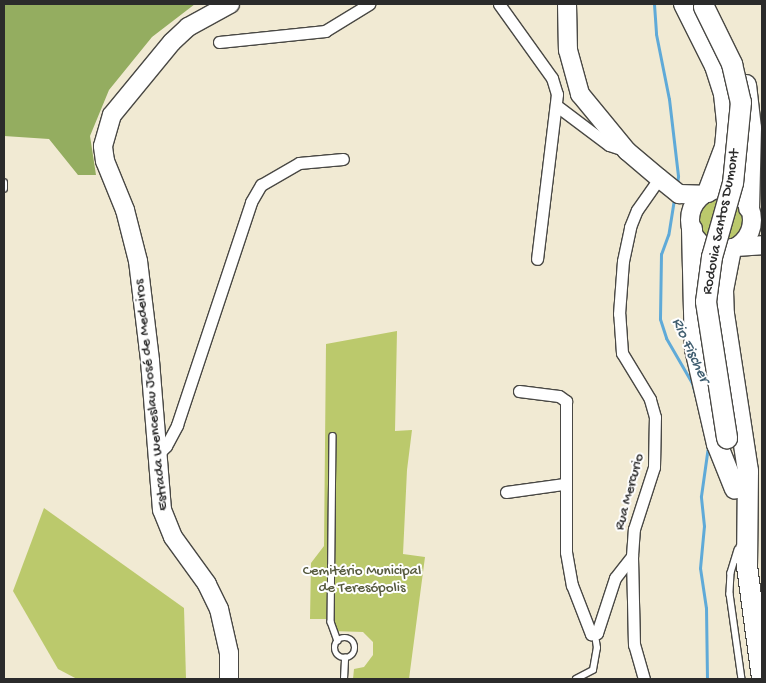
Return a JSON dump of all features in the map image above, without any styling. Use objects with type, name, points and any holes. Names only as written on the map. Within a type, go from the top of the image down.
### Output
[{"type":"highway","points":[[684,4],[715,66],[724,94],[727,125],[724,147],[706,194]]},
{"type":"highway","points":[[706,5],[732,46],[748,90],[754,221]]},
{"type":"highway","name":"Rodovia Santos Dumont","points":[[706,5],[732,64],[741,102],[733,183],[712,257],[706,302],[747,564],[762,679]]},
{"type":"highway","points":[[691,224],[696,349],[718,444],[735,489]]},
{"type":"highway","points":[[734,248],[723,290],[724,314],[748,471],[747,564]]},
{"type":"main road","name":"Estrada Wenceslau José de Medeiros","points":[[229,679],[228,645],[219,609],[207,584],[176,543],[166,523],[160,502],[150,360],[138,261],[125,210],[105,161],[106,130],[112,115],[172,42],[188,27],[230,4]]},
{"type":"main road","points":[[567,4],[568,50],[577,89],[627,151],[671,187],[691,224],[707,248],[720,251],[762,245]]},
{"type":"main road","points":[[671,187],[706,194],[728,191],[738,194],[754,221],[749,234],[734,248]]},
{"type":"main road","points":[[691,224],[692,209],[706,194]]},
{"type":"street","points":[[219,42],[325,31],[369,4]]},
{"type":"street","points":[[498,4],[552,78],[557,94],[537,259]]},
{"type":"street","points":[[557,106],[609,145],[627,151]]},
{"type":"street","points":[[156,456],[166,446],[177,425],[251,202],[261,185],[299,163],[343,159]]},
{"type":"street","name":"Rua Mercurio","points":[[644,679],[634,645],[632,556],[634,529],[654,467],[657,446],[650,399],[622,353],[619,336],[623,261],[637,210],[671,187]]},
{"type":"street","points":[[519,391],[559,396],[566,402],[564,484],[568,567],[587,630],[595,635],[615,578],[632,556]]},
{"type":"street","points":[[506,492],[564,484]]},
{"type":"lane","points":[[4,183],[4,189]]},
{"type":"lane","points":[[333,436],[331,622],[338,642],[336,652],[345,658]]},
{"type":"lane","points":[[742,536],[729,584],[742,679]]},
{"type":"lane","points":[[576,679],[593,670],[597,657],[595,635]]},
{"type":"lane","points":[[338,642],[348,639],[355,646],[350,656],[345,658]]},
{"type":"lane","points":[[344,679],[345,658]]},
{"type":"green space","points":[[4,4],[195,4],[152,37],[109,90],[90,136],[96,175],[78,175],[49,139],[4,136]]},
{"type":"green space","points":[[722,197],[709,244],[697,227],[698,212],[710,199]]},
{"type":"green space","points":[[738,203],[744,212],[744,230],[739,238],[725,246]]},
{"type":"green space","name":"Cemitério Municipal de Teresópolis","points":[[397,331],[395,431],[412,430],[407,470],[403,554],[425,557],[409,679],[353,679],[354,669],[364,667],[373,655],[373,642],[363,632],[332,631],[332,619],[310,619],[311,563],[324,546],[326,344]]},
{"type":"green space","points":[[44,508],[184,608],[186,679],[77,679],[58,669],[13,591]]},
{"type":"waterway","name":"Rio Fischer","points":[[654,4],[656,34],[669,99],[678,176],[677,185]]},
{"type":"waterway","name":"Rio Fischer","points":[[674,199],[668,235],[661,254],[660,319],[666,338],[692,383],[698,404]]},
{"type":"waterway","name":"Rio Fischer","points":[[707,679],[706,608],[700,568],[704,526],[701,496],[708,446]]}]
